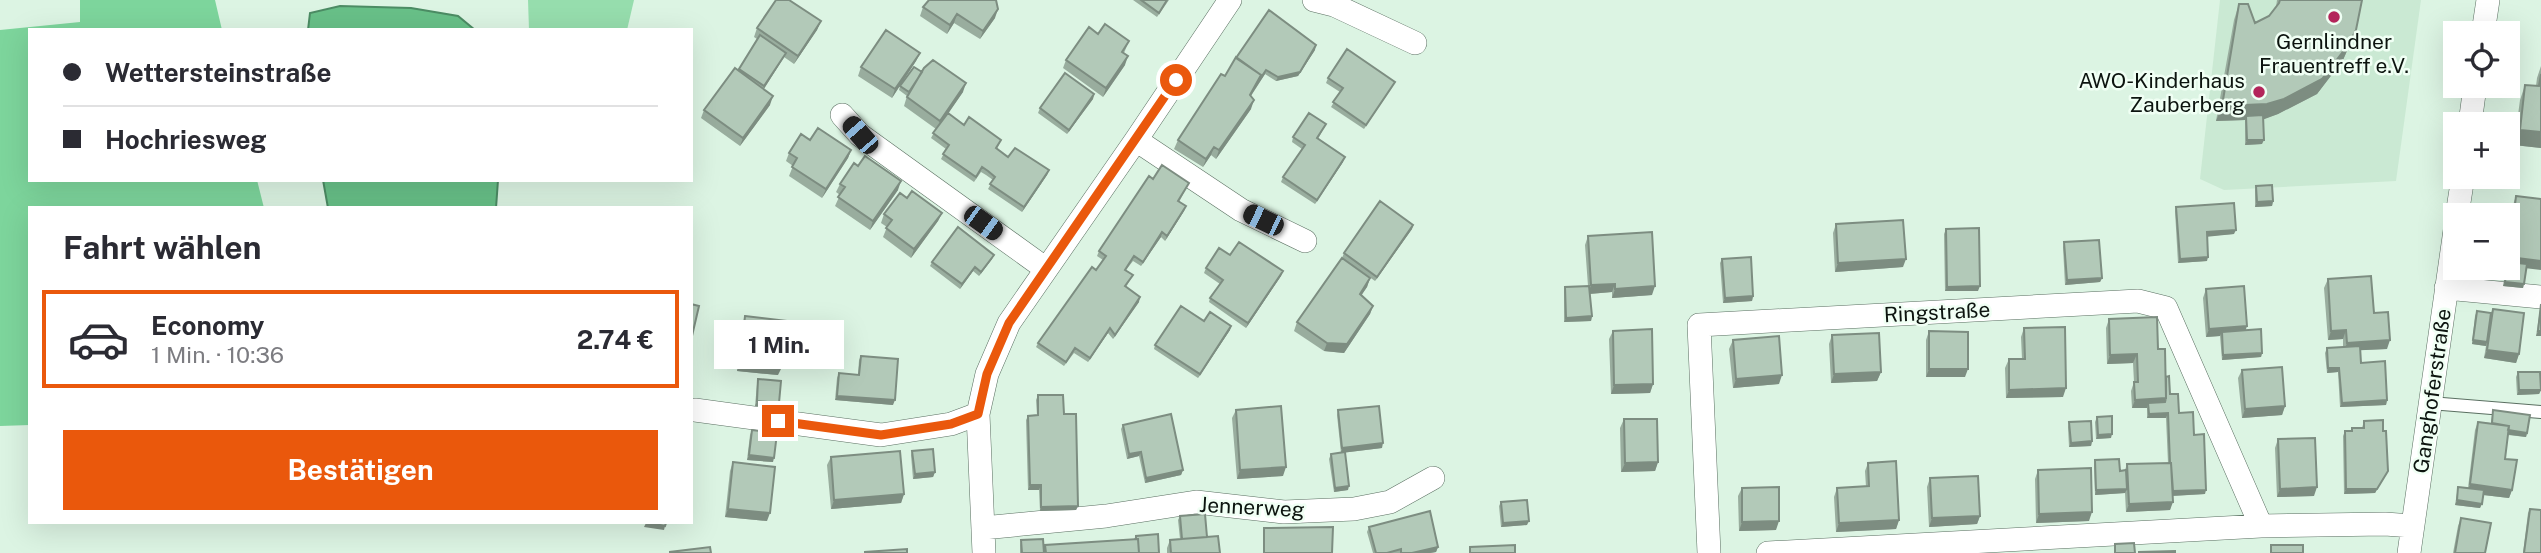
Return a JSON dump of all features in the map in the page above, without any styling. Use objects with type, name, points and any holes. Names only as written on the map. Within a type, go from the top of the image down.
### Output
[{"type":"street","points":[[984,553],[978,414],[987,374],[1009,323],[1230,0]]},
{"type":"street","points":[[1314,0],[1334,5],[1415,43]]},
{"type":"street","points":[[2485,21],[2488,0]]},
{"type":"street","points":[[842,115],[860,135],[1046,269]]},
{"type":"street","points":[[1136,140],[1241,210],[1305,241]]},
{"type":"street","name":"Ganghoferstraße","points":[[2409,553],[2447,280]]},
{"type":"street","points":[[2446,288],[2541,297]]},
{"type":"street","name":"Ringstraße","points":[[1709,553],[1699,325],[2138,301],[2166,308],[2261,526]]},
{"type":"street","points":[[693,408],[881,435],[951,424],[978,414]]},
{"type":"street","name":"Jennerweg","points":[[983,528],[1106,516],[1196,502],[1284,512],[1354,509],[1390,502],[1433,478]]},
{"type":"street","points":[[1768,553],[2261,526],[2412,526]]},
{"type":"lane","points":[[2430,403],[2541,412]]},
{"type":"shaded area","points":[[80,0],[215,0],[222,28],[28,28],[28,182],[258,182],[264,206],[28,206],[28,425],[0,426],[0,30],[80,22]]},
{"type":"shaded area","points":[[528,0],[634,0],[627,28],[529,28]]},
{"type":"shaded area","points":[[2220,0],[2421,0],[2396,181],[2224,190],[2200,179]]},
{"type":"shaded area","points":[[340,6],[411,8],[458,16],[473,28],[308,28],[310,13]]},
{"type":"shaded area","points":[[323,182],[498,182],[496,206],[328,206]]},
{"type":"building","points":[[776,0],[789,0],[821,21],[798,56],[757,28]]},
{"type":"building","points":[[929,0],[996,0],[998,9],[983,31],[957,14],[950,25],[923,7]]},
{"type":"building","points":[[1141,0],[1167,0],[1159,13]]},
{"type":"building","points":[[2280,0],[2362,0],[2356,30],[2322,79],[2284,99],[2267,104],[2222,106],[2239,4],[2248,4],[2255,23],[2269,16]]},
{"type":"building","points":[[1269,10],[1316,45],[1300,72],[1278,77],[1266,70],[1260,79],[1261,75],[1236,58]]},
{"type":"building","points":[[1105,24],[1129,41],[1122,52],[1128,56],[1106,88],[1066,60],[1089,27],[1098,34]]},
{"type":"building","points":[[886,30],[920,53],[895,89],[861,67]]},
{"type":"building","points":[[760,35],[786,53],[764,86],[739,69]]},
{"type":"building","points":[[1347,49],[1395,82],[1366,125],[1333,102],[1343,88],[1328,78]]},
{"type":"building","points":[[1236,57],[1261,75],[1250,95],[1254,100],[1219,150],[1214,147],[1206,159],[1178,140],[1221,74],[1225,76]]},
{"type":"building","points":[[933,60],[966,83],[940,121],[907,97],[924,68]]},
{"type":"building","points":[[914,67],[922,72],[909,92],[900,86]]},
{"type":"building","points":[[735,68],[773,96],[743,138],[704,110]]},
{"type":"building","points":[[1065,73],[1094,94],[1069,130],[1040,108]]},
{"type":"building","points":[[2541,74],[2541,132],[2520,130],[2525,85],[2539,86]]},
{"type":"building","points":[[948,113],[964,125],[969,117],[1001,140],[996,148],[1008,157],[1015,148],[1049,170],[1024,207],[990,184],[995,177],[982,167],[976,177],[943,154],[949,145],[933,133]]},
{"type":"building","points":[[1309,113],[1326,124],[1317,138],[1345,157],[1317,200],[1283,177],[1305,145],[1293,137]]},
{"type":"building","points":[[2263,115],[2264,140],[2247,140],[2246,116]]},
{"type":"building","points":[[818,128],[851,150],[826,189],[792,167],[797,158],[789,153],[801,134],[810,140]]},
{"type":"building","points":[[865,156],[901,181],[873,221],[838,197],[845,187],[840,184],[854,163],[858,166]]},
{"type":"building","points":[[1162,165],[1189,183],[1178,201],[1186,206],[1167,236],[1162,232],[1143,262],[1134,256],[1125,270],[1133,275],[1125,286],[1140,297],[1115,335],[1110,328],[1090,358],[1075,348],[1066,362],[1038,343],[1092,267],[1096,270],[1106,256],[1099,251],[1149,176],[1153,179]]},
{"type":"building","points":[[2272,185],[2273,201],[2257,202],[2256,186]]},
{"type":"building","points":[[912,191],[942,213],[914,249],[886,228],[892,220],[884,214],[900,193],[907,198]]},
{"type":"building","points":[[2516,196],[2541,199],[2541,261],[2520,258],[2520,203],[2515,203]]},
{"type":"building","points":[[1380,201],[1413,225],[1377,277],[1344,253]]},
{"type":"building","points":[[2234,203],[2236,230],[2207,232],[2208,257],[2180,259],[2176,207]]},
{"type":"building","points":[[1903,220],[1906,259],[1838,263],[1836,224]]},
{"type":"building","points":[[958,227],[994,255],[981,272],[975,267],[962,284],[932,262]]},
{"type":"building","points":[[1979,228],[1980,286],[1947,287],[1946,229]]},
{"type":"building","points":[[1652,232],[1655,286],[1615,289],[1615,284],[1591,285],[1588,236]]},
{"type":"building","points":[[2099,240],[2102,278],[2067,280],[2064,242]]},
{"type":"building","points":[[1239,242],[1283,271],[1248,323],[1210,298],[1223,280],[1206,268],[1219,248],[1230,255]]},
{"type":"building","points":[[1751,257],[1753,296],[1725,298],[1722,259]]},
{"type":"building","points":[[1342,258],[1370,278],[1360,294],[1373,306],[1347,344],[1327,343],[1297,322]]},
{"type":"building","points":[[2520,263],[2527,264],[2524,284],[2505,282],[2520,280]]},
{"type":"building","points":[[2371,276],[2374,313],[2388,312],[2390,340],[2347,343],[2346,330],[2331,331],[2328,279]]},
{"type":"building","points":[[1589,286],[1592,316],[1566,318],[1565,287]]},
{"type":"building","points":[[2244,286],[2247,326],[2209,329],[2206,289]]},
{"type":"building","points":[[693,304],[699,306],[693,332]]},
{"type":"building","points":[[2541,304],[2541,331],[2538,331]]},
{"type":"building","points":[[1181,306],[1204,321],[1210,312],[1231,326],[1200,374],[1155,345]]},
{"type":"building","points":[[2493,309],[2524,313],[2519,354],[2487,350]]},
{"type":"building","points":[[2477,311],[2491,313],[2487,342],[2473,340]]},
{"type":"building","points":[[745,316],[786,321],[782,367],[740,362]]},
{"type":"building","points":[[2157,317],[2158,349],[2165,349],[2166,398],[2135,400],[2134,382],[2138,382],[2137,354],[2110,355],[2109,319]]},
{"type":"building","points":[[2065,327],[2066,388],[2009,390],[2009,359],[2025,359],[2024,328]]},
{"type":"building","points":[[1652,329],[1653,384],[1614,385],[1613,331]]},
{"type":"building","points":[[2261,329],[2262,353],[2223,355],[2222,332]]},
{"type":"building","points":[[1929,331],[1968,332],[1968,369],[1929,369]]},
{"type":"building","points":[[1879,333],[1881,372],[1834,374],[1832,335]]},
{"type":"building","points":[[1779,336],[1782,375],[1736,379],[1733,340]]},
{"type":"building","points":[[2360,346],[2361,363],[2385,361],[2387,400],[2342,403],[2339,368],[2328,368],[2327,348]]},
{"type":"building","points":[[861,356],[898,359],[895,400],[837,396],[839,373],[859,375]]},
{"type":"building","points":[[2282,367],[2285,406],[2245,409],[2242,370]]},
{"type":"building","points":[[2518,372],[2540,372],[2541,390],[2519,390]]},
{"type":"building","points":[[2169,376],[2170,394],[2178,394],[2179,413],[2193,412],[2194,435],[2204,434],[2206,490],[2173,491],[2168,413],[2149,414],[2148,403],[2165,402],[2166,377]]},
{"type":"building","points":[[758,379],[781,381],[779,403],[757,401]]},
{"type":"building","points":[[1038,395],[1063,395],[1064,414],[1076,414],[1078,506],[1041,507],[1041,485],[1030,485],[1028,416],[1038,415]]},
{"type":"building","points":[[1281,406],[1286,467],[1240,470],[1236,410]]},
{"type":"building","points":[[1379,406],[1383,443],[1342,448],[1338,410]]},
{"type":"building","points":[[2493,410],[2530,415],[2527,433],[2508,430],[2509,426],[2492,423]]},
{"type":"building","points":[[1171,414],[1183,470],[1146,478],[1141,452],[1129,454],[1123,425]]},
{"type":"building","points":[[2112,416],[2112,434],[2098,435],[2097,417]]},
{"type":"building","points":[[1624,419],[1657,419],[1658,462],[1625,463]]},
{"type":"building","points":[[2383,420],[2388,471],[2377,489],[2346,489],[2345,431],[2364,428],[2364,421]]},
{"type":"building","points":[[2091,421],[2092,441],[2071,443],[2069,422]]},
{"type":"building","points":[[2478,422],[2509,426],[2505,459],[2517,460],[2512,490],[2470,484]]},
{"type":"building","points":[[752,430],[777,433],[774,458],[749,455]]},
{"type":"building","points":[[2315,438],[2317,487],[2280,489],[2278,439]]},
{"type":"building","points":[[933,449],[935,472],[915,474],[912,451]]},
{"type":"building","points":[[900,451],[904,494],[834,500],[831,457]]},
{"type":"building","points":[[1345,452],[1349,486],[1335,488],[1331,454]]},
{"type":"building","points":[[2119,459],[2120,471],[2126,470],[2127,489],[2096,490],[2095,460]]},
{"type":"building","points":[[1896,461],[1899,520],[1839,523],[1837,488],[1869,486],[1868,463]]},
{"type":"building","points":[[733,462],[775,467],[770,513],[728,509]]},
{"type":"building","points":[[2171,463],[2173,502],[2129,504],[2127,464]]},
{"type":"building","points":[[2091,468],[2092,512],[2039,514],[2038,470]]},
{"type":"building","points":[[1978,476],[1980,516],[1932,518],[1930,478]]},
{"type":"building","points":[[1779,487],[1779,521],[1742,522],[1742,488]]},
{"type":"building","points":[[2458,487],[2484,490],[2482,504],[2457,500]]},
{"type":"building","points":[[1527,500],[1529,521],[1503,523],[1501,502]]},
{"type":"building","points":[[2530,509],[2541,510],[2541,553],[2524,553]]},
{"type":"building","points":[[1430,511],[1438,547],[1412,553],[1401,553],[1401,549],[1376,553],[1369,527]]},
{"type":"building","points":[[1205,514],[1207,537],[1182,539],[1180,516]]},
{"type":"building","points":[[2461,518],[2491,523],[2485,553],[2455,553]]},
{"type":"building","points":[[1333,527],[1332,553],[1264,553],[1264,528]]},
{"type":"building","points":[[1158,534],[1159,553],[1139,553],[1136,536]]},
{"type":"building","points":[[1218,536],[1220,553],[1171,553],[1170,540]]},
{"type":"building","points":[[1043,539],[1044,553],[1022,553],[1021,540]]},
{"type":"building","points":[[1138,539],[1139,553],[1046,553],[1045,545]]},
{"type":"building","points":[[2134,543],[2135,553],[2115,553],[2115,544]]},
{"type":"building","points":[[1515,545],[1515,553],[1470,553],[1470,547]]},
{"type":"building","points":[[2271,545],[2303,545],[2303,553],[2271,553]]},
{"type":"building","points":[[710,547],[711,553],[670,553],[670,552]]},
{"type":"building","points":[[907,549],[907,553],[865,553],[865,552]]},
{"type":"building","points":[[2139,552],[2175,553],[2139,553]]},
{"type":"place","name":"Gernlindner Frauentreff e.V.","points":[[2334,17]]},
{"type":"place","name":"AWO-Kinderhaus Zauberberg","points":[[2259,92]]},
{"type":"route","points":[[778,421],[881,435],[951,424],[978,414],[987,374],[1009,323],[1176,80]]}]
